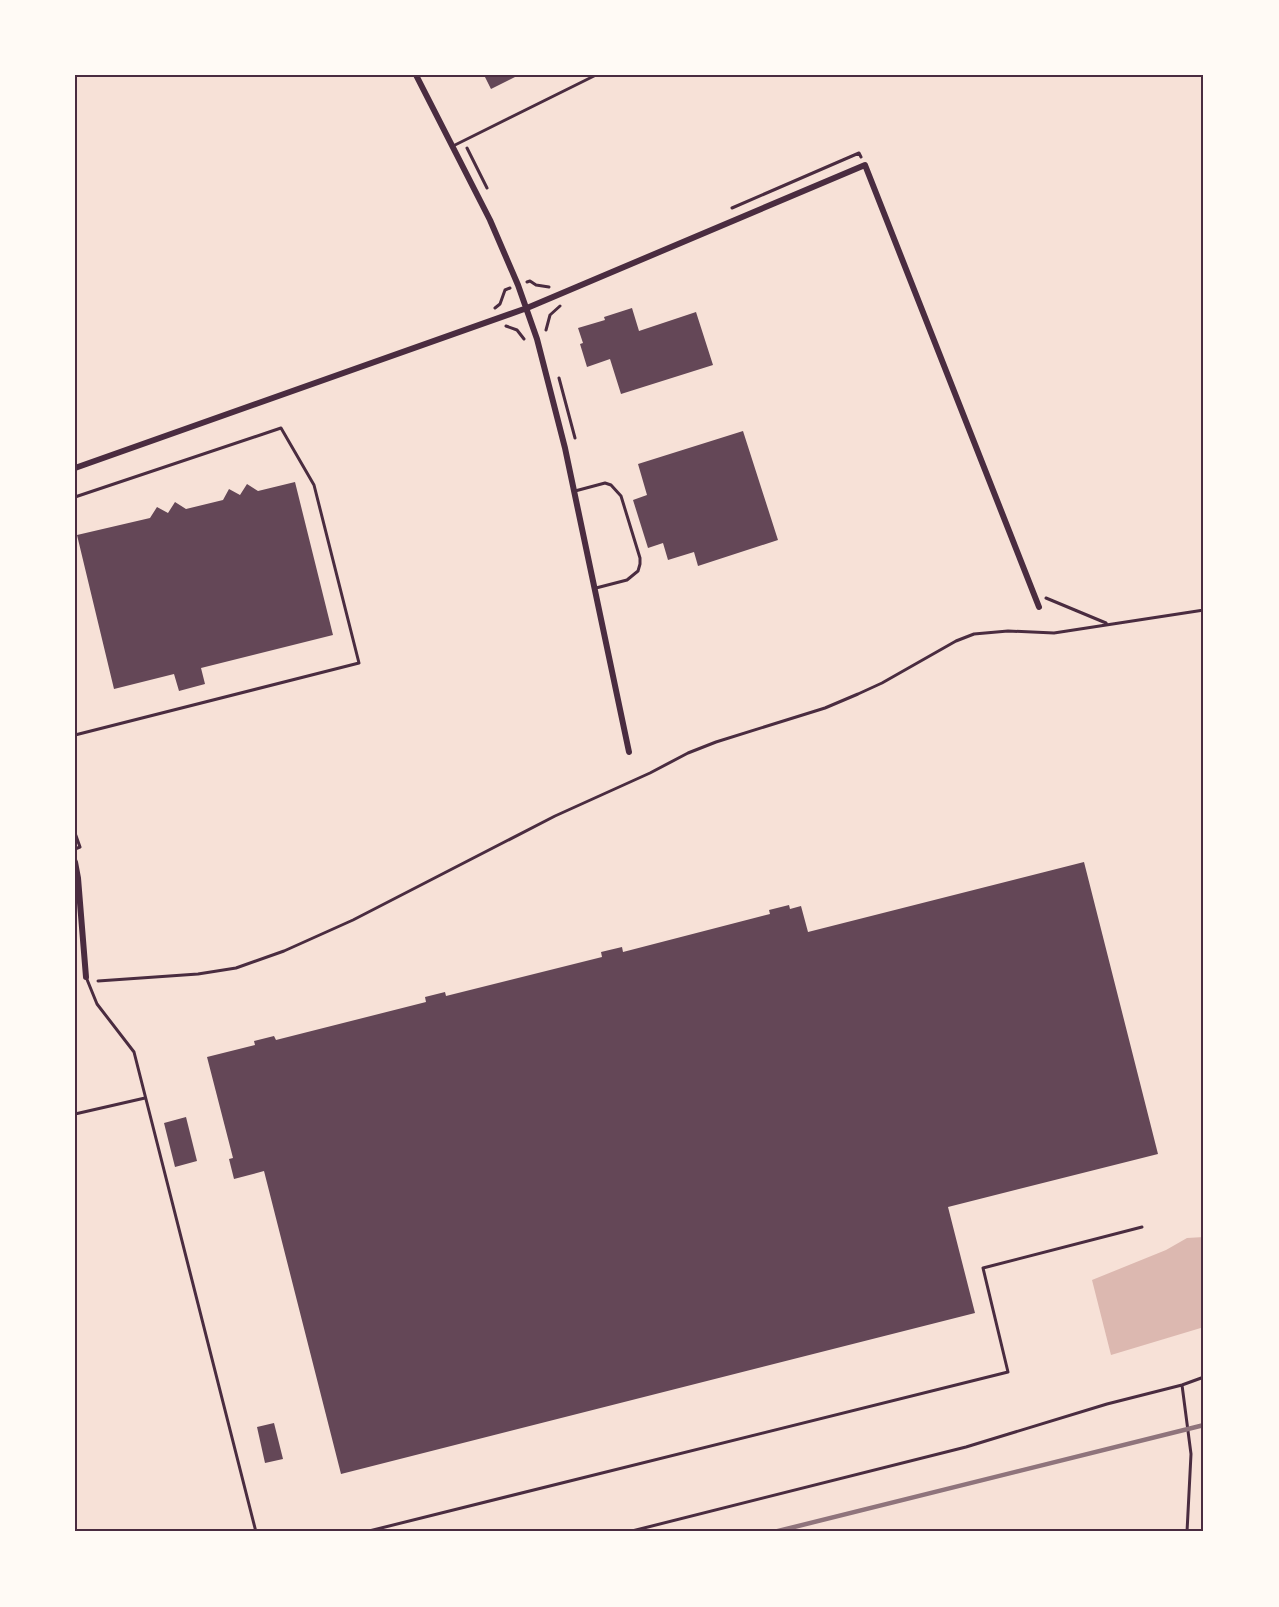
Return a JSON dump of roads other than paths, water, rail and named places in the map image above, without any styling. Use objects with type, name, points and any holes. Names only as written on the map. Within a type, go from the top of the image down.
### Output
[{"type":"street","points":[[416,75],[490,220],[527,308],[556,407],[629,752]]},
{"type":"street","points":[[75,468],[527,308],[865,165],[1039,608]]},
{"type":"street","points":[[75,862],[87,979]]},
{"type":"lane","points":[[453,146],[596,75]]},
{"type":"lane","points":[[75,497],[281,428],[314,485],[359,663],[75,735]]},
{"type":"lane","points":[[575,491],[605,483],[616,489],[621,496],[640,558],[638,571],[633,577],[595,588]]},
{"type":"lane","points":[[87,979],[97,1004],[134,1052],[256,1532]]},
{"type":"lane","points":[[75,1114],[145,1098]]},
{"type":"lane","points":[[365,1532],[1008,1372],[983,1268],[1142,1227]]},
{"type":"railway","points":[[774,1532],[1204,1425]]}]
